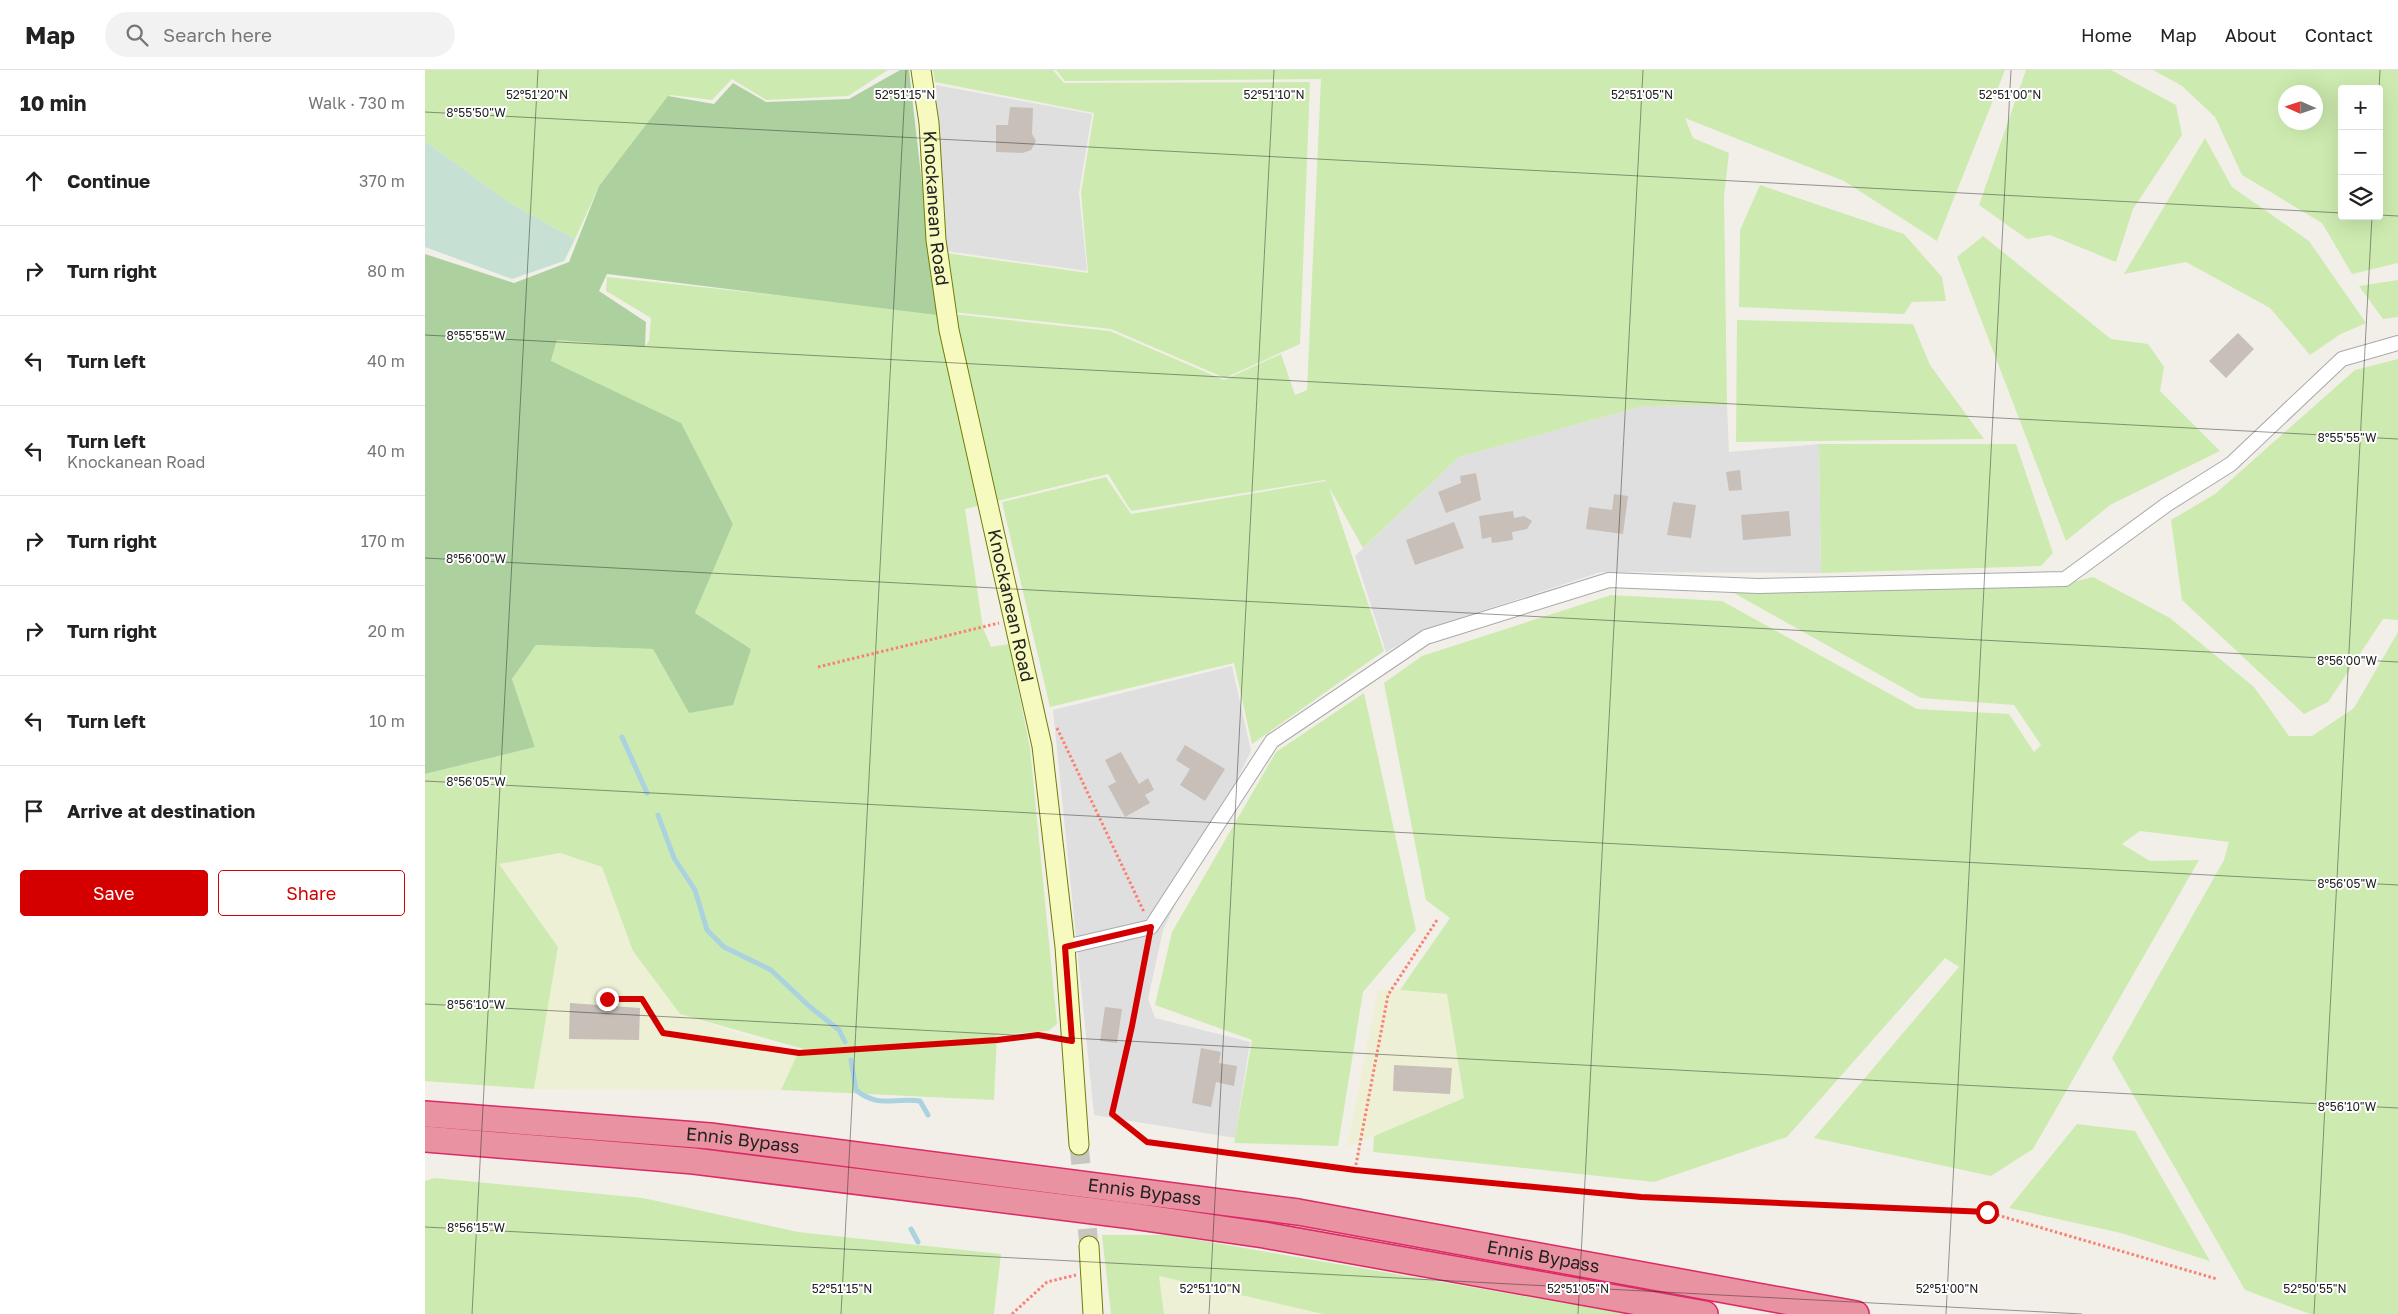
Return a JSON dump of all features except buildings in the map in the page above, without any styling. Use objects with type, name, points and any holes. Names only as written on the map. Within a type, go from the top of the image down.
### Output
[{"type":"highway","name":"Ennis Bypass","points":[[425,1114],[709,1136],[1298,1212],[1856,1314]]},
{"type":"highway","name":"Ennis Bypass","points":[[425,1139],[694,1161],[1133,1216],[1265,1235],[1705,1314]]},
{"type":"street","name":"Knockanean Road","points":[[921,70],[929,124],[935,240],[949,330],[1042,746],[1065,947],[1079,1145]]},
{"type":"street","points":[[1065,947],[1151,927],[1272,741],[1426,637],[1609,580],[1758,586],[2065,579],[2166,505],[2231,464],[2342,358],[2398,343]]},
{"type":"street","points":[[1089,1246],[1093,1314]]},
{"type":"path","points":[[818,667],[1013,619]]},
{"type":"path","points":[[1056,727],[1151,927],[1132,1026],[1112,1114],[1147,1142],[1355,1170],[1641,1197],[1987,1212],[2217,1279]]},
{"type":"path","points":[[1355,1170],[1388,995],[1437,920]]},
{"type":"path","points":[[607,999],[642,999],[663,1033],[799,1053],[997,1040],[1038,1035],[1072,1041]]},
{"type":"path","points":[[1012,1314],[1047,1282],[1090,1272]]},
{"type":"shaded area","points":[[936,85],[1092,114],[1079,193],[1087,271],[946,251]]},
{"type":"shaded area","points":[[1727,405],[1729,452],[1819,444],[1821,573],[1601,572],[1427,629],[1386,652],[1355,556],[1459,457],[1643,406]]},
{"type":"shaded area","points":[[1232,666],[1251,751],[1163,930],[1148,999],[1155,1018],[1250,1042],[1235,1138],[1094,1115],[1053,710]]},
{"type":"green space","points":[[425,70],[888,70],[848,96],[766,100],[732,79],[712,100],[670,95],[599,186],[575,239],[510,203],[425,141]]},
{"type":"green space","points":[[900,70],[909,70],[937,315],[607,274],[599,291],[646,322],[645,347],[557,340],[551,361],[681,423],[733,524],[695,613],[751,649],[733,705],[689,713],[653,649],[536,645],[512,679],[535,747],[425,774],[425,254],[514,283],[569,262],[599,186],[668,96],[714,104],[733,83],[766,102],[849,99]]},
{"type":"green space","points":[[933,70],[1053,70],[1064,83],[1310,82],[1300,344],[1225,378],[1111,329],[952,312],[946,253],[1088,273],[1081,193],[1094,113],[935,82]]},
{"type":"green space","points":[[1056,70],[2005,70],[1937,241],[1844,181],[1685,118],[1693,138],[1729,153],[1724,196],[1727,405],[1643,406],[1459,457],[1363,548],[1329,487],[1384,651],[1252,744],[1234,663],[1050,707],[1002,502],[1106,477],[1131,514],[1325,480],[1131,511],[1108,474],[965,509],[983,628],[991,647],[1009,644],[1030,748],[1057,1024],[1048,1031],[997,1035],[994,1100],[781,1090],[798,1053],[958,1043],[804,1049],[680,1014],[633,951],[602,867],[560,853],[499,864],[558,947],[534,1089],[425,1081],[425,774],[535,747],[512,679],[536,645],[653,649],[689,713],[751,649],[695,613],[733,524],[681,424],[551,362],[557,340],[645,346],[649,341],[651,318],[606,291],[607,277],[1110,331],[1224,380],[1281,354],[1295,395],[1307,390],[1321,79],[1065,81]]},
{"type":"green space","points":[[2026,70],[2111,70],[2176,105],[2182,135],[2133,209],[2116,262],[2050,235],[2027,239],[1979,205]]},
{"type":"green space","points":[[2153,70],[2398,70],[2398,263],[2352,274],[2322,223],[2242,175],[2215,117],[2182,86]]},
{"type":"green space","points":[[2205,138],[2232,187],[2309,241],[2366,323],[2339,335],[2310,355],[2270,308],[2186,262],[2124,274]]},
{"type":"green space","points":[[425,141],[510,203],[575,239],[564,261],[512,279],[425,247]]},
{"type":"green space","points":[[1760,185],[1904,234],[1942,277],[1946,301],[1912,302],[1904,314],[1739,307],[1740,230]]},
{"type":"green space","points":[[1983,236],[2111,339],[2148,344],[2164,367],[2160,391],[2220,451],[2110,505],[2066,541],[1957,257]]},
{"type":"green space","points":[[2398,280],[2398,317],[2383,319],[2359,286]]},
{"type":"green space","points":[[1737,320],[1913,324],[1930,365],[1984,439],[1736,442]]},
{"type":"green space","points":[[2398,359],[2398,620],[2383,619],[2328,702],[2304,714],[2182,600],[2171,520],[2215,494],[2355,370]]},
{"type":"green space","points":[[1819,444],[2016,444],[2053,553],[2041,566],[1821,573]]},
{"type":"green space","points":[[2093,577],[2170,618],[2254,687],[2289,736],[2312,736],[2354,708],[2398,632],[2398,1314],[2310,1314],[2245,1290],[2112,1058],[2224,860],[2229,842],[2140,831],[2122,844],[2150,861],[2199,860],[2033,1149],[1991,1176],[1814,1138],[1959,967],[1945,958],[1787,1137],[1654,1182],[1373,1152],[1374,1136],[1464,1098],[1447,994],[1400,990],[1450,918],[1426,900],[1384,683],[1422,656],[1611,595],[1722,601],[1917,709],[2009,714],[2034,752],[2041,745],[2014,705],[1921,698],[1732,592],[1790,593],[2065,584]]},
{"type":"green space","points":[[1364,693],[1416,930],[1363,992],[1338,1146],[1234,1143],[1252,1040],[1155,1005],[1172,932],[1276,752]]},
{"type":"green space","points":[[560,853],[602,867],[633,951],[680,1014],[798,1053],[781,1090],[534,1089],[558,947],[499,864]]},
{"type":"green space","points":[[1378,989],[1447,993],[1464,1098],[1347,1147]]},
{"type":"green space","points":[[2077,1124],[2135,1131],[2210,1261],[2121,1233],[2009,1208]]},
{"type":"green space","points":[[435,1178],[643,1198],[798,1232],[1001,1254],[994,1314],[425,1314],[425,1181]]},
{"type":"green space","points":[[1102,1235],[1169,1235],[1628,1314],[1323,1314],[1159,1276],[1164,1314],[1111,1314]]},
{"type":"green space","points":[[1159,1276],[1323,1314],[1164,1314]]},
{"type":"waterway","points":[[622,737],[647,793]]},
{"type":"waterway","points":[[658,815],[674,858],[695,890],[707,930],[724,947],[771,970],[809,1006],[839,1030],[845,1042]]},
{"type":"waterway","points":[[851,1060],[856,1090],[864,1096],[880,1101],[920,1101],[928,1115]]},
{"type":"waterway","points":[[911,1229],[918,1242]]},
{"type":"tunnel","points":[[1079,1145],[1089,1246]]},
{"type":"route","points":[[607,999],[642,999],[663,1033],[799,1053],[997,1040],[1038,1035],[1072,1041],[1065,947],[1151,927],[1132,1026],[1112,1114],[1147,1142],[1355,1170],[1641,1197],[1987,1212]]}]
